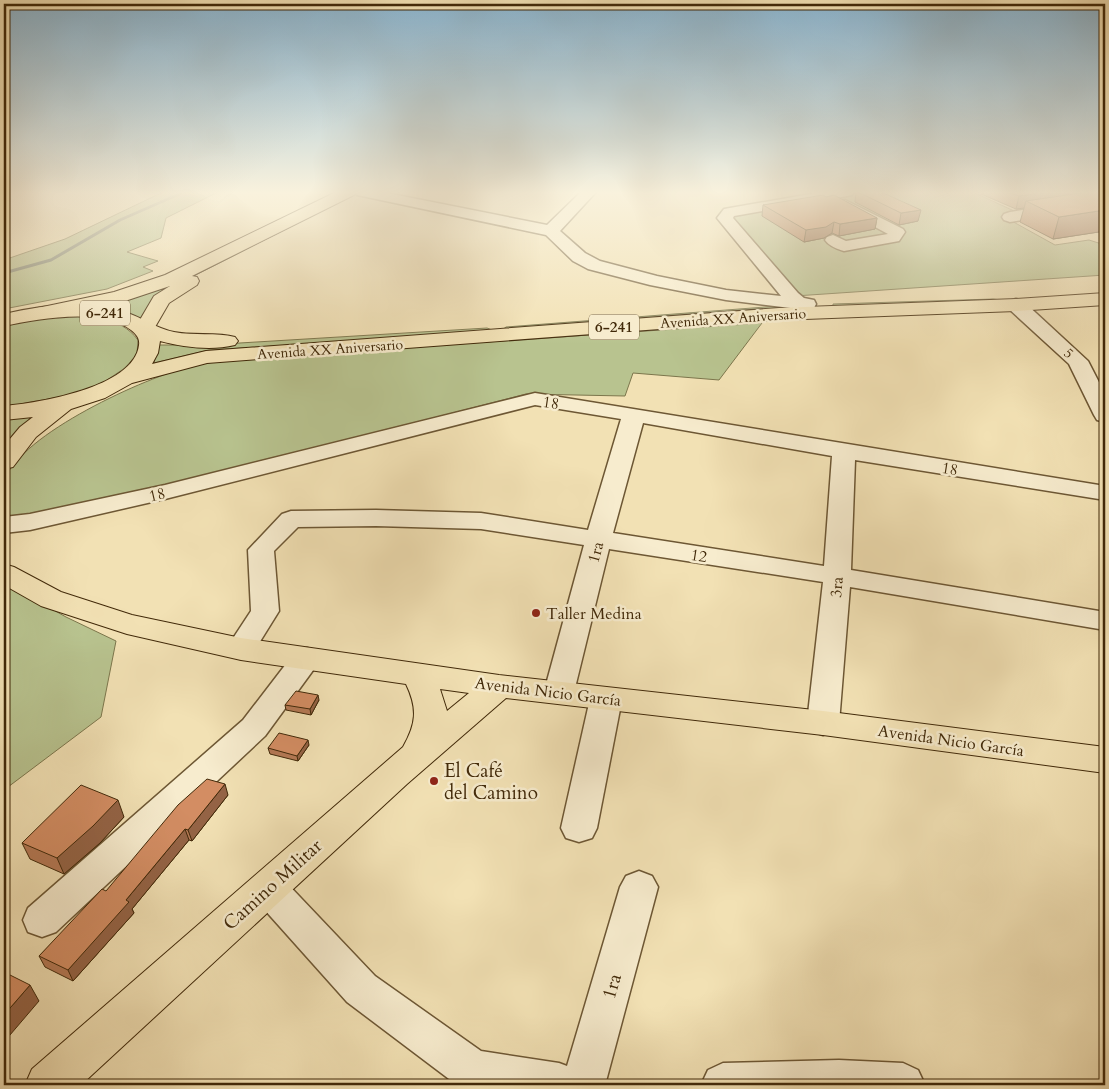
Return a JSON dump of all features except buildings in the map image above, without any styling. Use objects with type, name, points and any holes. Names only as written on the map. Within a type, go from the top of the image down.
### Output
[{"type":"main road","points":[[40,313],[118,297],[172,279],[251,243]]},
{"type":"main road","points":[[144,330],[161,300],[187,283],[264,243]]},
{"type":"main road","name":"Avenida XX Aniversario","points":[[144,330],[172,339],[209,343],[799,303],[975,298],[1105,290]]},
{"type":"main road","name":"Avenida XX Aniversario","points":[[125,378],[206,357],[833,311],[1016,305],[1105,299]]},
{"type":"main road","name":"6-241","points":[[4,320],[40,313],[74,311],[104,313],[128,320],[144,330],[150,344],[144,360],[125,378],[99,392],[66,403],[26,411],[4,413]]},
{"type":"main road","points":[[4,462],[28,432],[66,403]]},
{"type":"main road","name":"Avenida Nicio García","points":[[4,573],[51,599],[127,624],[242,649],[499,686],[823,722],[1105,760]]},
{"type":"main road","points":[[416,674],[430,702],[430,728],[417,754]]},
{"type":"main road","name":"Camino Militar","points":[[48,1085],[417,754],[499,686]]},
{"type":"street","points":[[563,243],[579,258],[594,265],[656,281],[726,295],[799,303],[833,311]]},
{"type":"street","points":[[745,243],[771,274],[799,303]]},
{"type":"street","points":[[838,243],[844,246],[863,243]]},
{"type":"street","name":"5","points":[[1016,305],[1078,361],[1105,415]]},
{"type":"street","name":"18","points":[[4,525],[30,522],[166,492],[535,399],[1105,493]]},
{"type":"street","name":"1ra","points":[[560,692],[598,540],[634,414]]},
{"type":"street","name":"3ra","points":[[823,722],[837,576],[844,451]]},
{"type":"street","name":"12","points":[[242,649],[265,611],[261,550],[291,519],[481,520],[598,540],[837,576],[1105,621]]},
{"type":"street","points":[[42,920],[254,728],[308,658]]},
{"type":"street","points":[[579,828],[606,699]]},
{"type":"street","name":"1ra","points":[[583,1085],[639,887]]},
{"type":"street","points":[[268,888],[361,989],[473,1071],[559,1085]]},
{"type":"street","points":[[723,1085],[840,1082],[903,1085]]},
{"type":"green space","points":[[54,243],[149,243],[127,252],[158,261],[143,267],[153,271],[107,289],[4,309],[4,260]]},
{"type":"green space","points":[[259,243],[174,286],[142,320],[92,307],[143,295],[173,285]]},
{"type":"green space","points":[[751,243],[1051,243],[1055,245],[1098,243],[1105,245],[1105,275],[795,296]]},
{"type":"green space","points":[[1001,300],[833,307],[833,304]]},
{"type":"green space","points":[[791,305],[800,307],[502,330],[506,327]]},
{"type":"green space","points":[[62,315],[94,317],[122,326],[138,340],[137,354],[125,368],[104,382],[76,394],[4,407],[4,324],[32,318]]},
{"type":"green space","points":[[762,323],[719,380],[633,373],[625,396],[526,394],[139,494],[17,519],[4,515],[4,481],[15,463],[34,445],[58,427],[117,395],[145,382],[192,366],[241,359]]},
{"type":"green space","points":[[487,328],[492,330],[488,333],[209,350],[154,363],[158,345],[207,345]]},
{"type":"green space","points":[[47,412],[6,444],[4,448],[4,420]]},
{"type":"green space","points":[[4,582],[66,617],[116,641],[101,717],[4,790]]},
{"type":"waterway","points":[[4,273],[51,260],[81,243]]},
{"type":"place","name":"Taller Medina","points":[[536,613]]},
{"type":"place","name":"El Café del Camino","points":[[434,781]]}]
